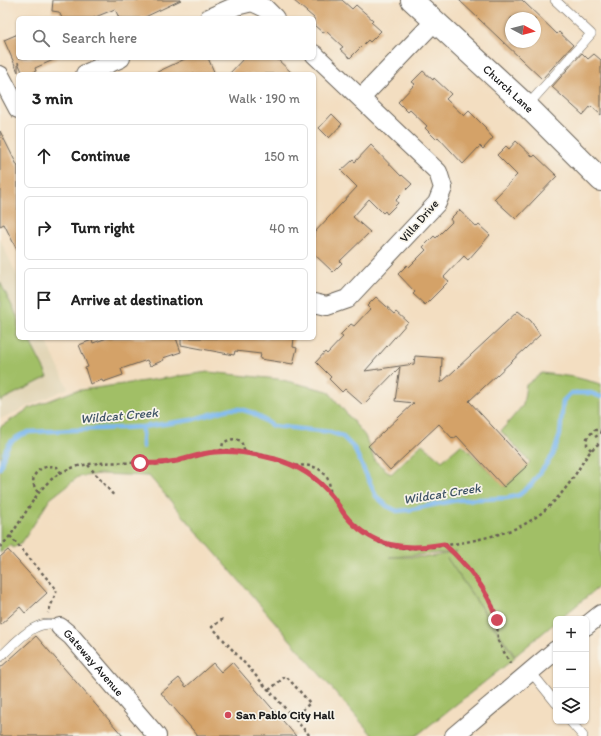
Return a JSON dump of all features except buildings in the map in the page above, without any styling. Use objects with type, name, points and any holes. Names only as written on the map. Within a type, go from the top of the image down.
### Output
[{"type":"street","name":"Church Lane","points":[[412,0],[434,22],[527,106],[601,180]]},
{"type":"street","points":[[214,16],[236,6],[252,2],[265,8],[273,16]]},
{"type":"street","points":[[361,98],[434,22]]},
{"type":"street","name":"Villa Drive","points":[[316,56],[438,172],[443,188],[437,203],[347,299],[327,306],[316,303]]},
{"type":"street","points":[[90,72],[116,60]]},
{"type":"street","points":[[0,75],[16,104]]},
{"type":"street","points":[[589,624],[601,614]]},
{"type":"street","name":"Gateway Avenue","points":[[53,625],[71,636],[157,736]]},
{"type":"street","points":[[454,736],[554,652]]},
{"type":"lane","points":[[527,106],[591,34],[555,0]]},
{"type":"lane","name":"Gateway Avenue","points":[[0,657],[37,626],[53,625]]},
{"type":"lane","points":[[531,672],[553,699]]},
{"type":"lane","points":[[573,724],[583,736]]},
{"type":"path","points":[[591,450],[587,445],[587,438],[594,430],[601,430]]},
{"type":"path","points":[[595,436],[600,434],[601,430]]},
{"type":"path","points":[[221,452],[224,443],[230,439],[235,439],[241,441],[245,453]]},
{"type":"path","points":[[0,547],[10,536],[38,492],[45,484],[61,472],[72,467],[88,464],[159,464],[221,452],[245,453],[275,459],[295,466],[313,477],[330,494],[345,515],[374,540],[390,546],[409,548],[444,544],[498,534],[529,521],[546,510],[561,495],[591,450],[601,442]]},
{"type":"path","points":[[88,464],[115,497]]},
{"type":"path","points":[[38,492],[33,487],[32,482],[39,470],[44,466],[51,465],[57,467],[61,472]]},
{"type":"path","points":[[295,466],[304,465],[316,467],[323,471],[328,478],[330,494]]},
{"type":"path","points":[[10,536],[57,590],[48,614],[53,625]]},
{"type":"path","points":[[444,544],[473,573],[492,603],[497,620],[498,642],[510,663]]},
{"type":"path","points":[[223,619],[212,627],[310,736]]},
{"type":"path","points":[[269,690],[286,676],[291,681],[310,703],[294,718]]},
{"type":"shaded area","points":[[0,239],[16,274],[16,340],[46,340],[68,388],[0,419]]},
{"type":"green space","points":[[0,282],[16,314],[16,340],[29,340],[48,377],[0,401]]},
{"type":"green space","points":[[208,372],[278,379],[328,391],[365,436],[375,461],[391,474],[422,444],[442,461],[462,444],[505,487],[530,462],[501,431],[523,405],[526,385],[542,373],[574,377],[601,384],[601,585],[564,616],[553,616],[553,624],[515,656],[447,558],[515,658],[416,736],[373,736],[149,476],[100,474],[78,477],[50,499],[23,541],[13,548],[11,544],[0,553],[0,427],[30,408],[74,391]],"holes":[[[457,552],[429,557],[389,557]]]},
{"type":"waterway","name":"Wildcat Creek","points":[[0,468],[8,445],[16,438],[29,432],[142,427],[191,420],[229,409],[240,409],[253,413],[273,426],[330,432],[342,436],[354,448],[376,496],[387,506],[397,511],[408,510],[457,500],[507,498],[519,495],[531,485],[553,455],[560,435],[563,401],[571,393],[591,393],[601,397]]},
{"type":"waterway","points":[[142,427],[143,447]]},
{"type":"place","name":"San Pablo City Hall","points":[[228,715]]},
{"type":"route","points":[[140,463],[159,464],[214,452],[235,451],[275,459],[295,466],[313,477],[327,490],[345,515],[374,540],[390,546],[409,548],[444,544],[473,573],[492,603],[497,620]]}]
